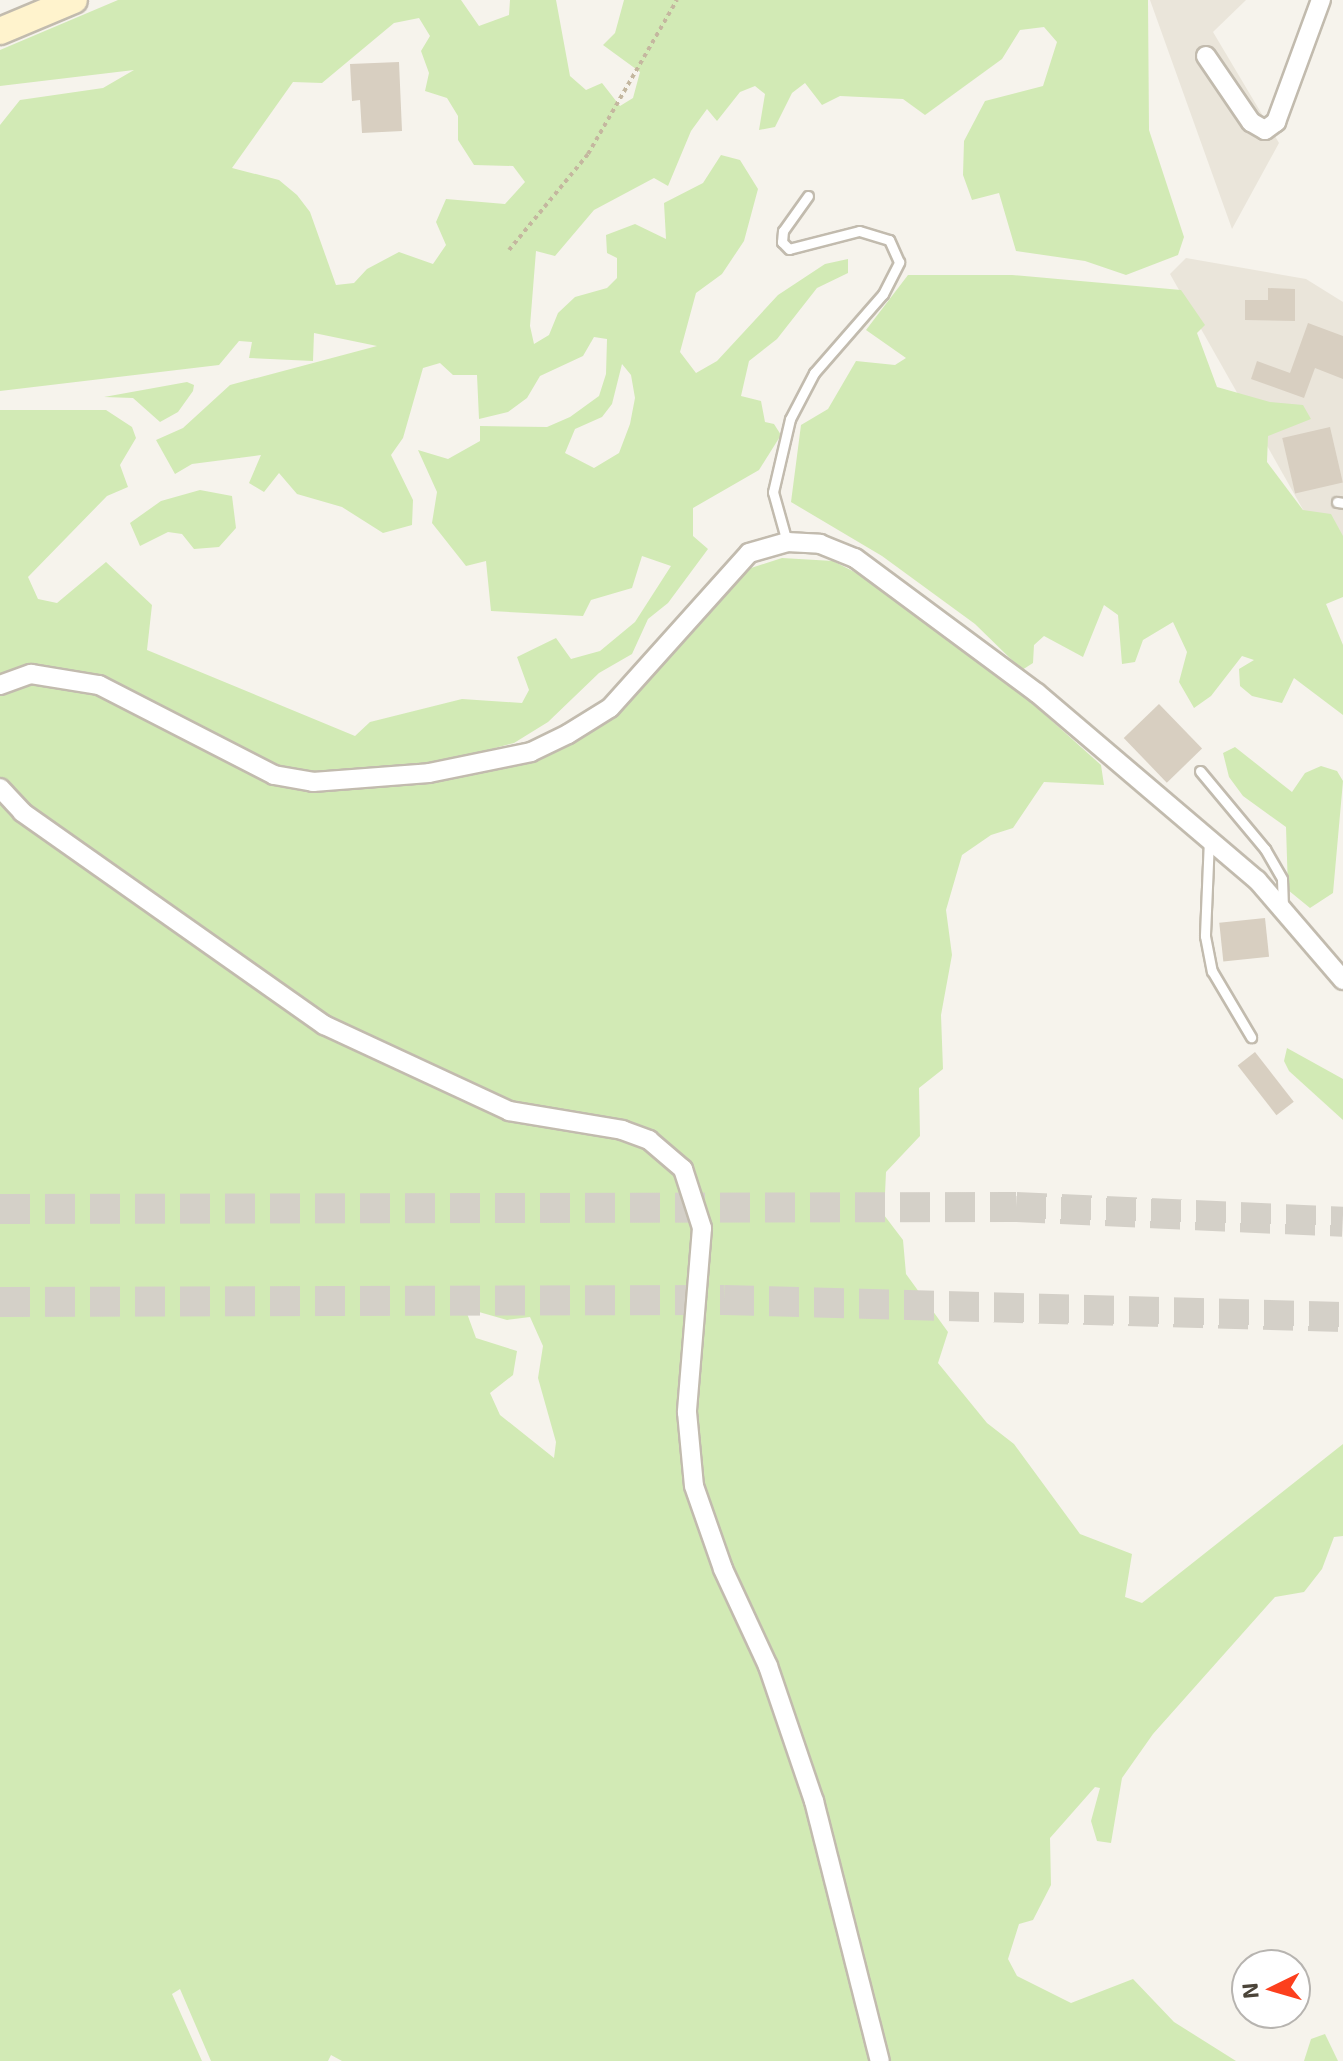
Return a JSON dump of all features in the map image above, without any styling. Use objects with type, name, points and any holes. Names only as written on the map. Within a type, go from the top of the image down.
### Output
[{"type":"main road","points":[[0,31],[74,0]]},
{"type":"street","points":[[1206,56],[1251,122],[1265,130],[1276,122],[1321,0]]},
{"type":"street","points":[[0,685],[31,674],[99,685],[274,775],[313,782],[429,773],[531,752],[610,708],[728,571],[749,553],[787,542],[820,544],[855,558],[1037,693],[1209,839],[1284,911],[1343,980]]},
{"type":"street","points":[[0,788],[22,812],[324,1025],[509,1111],[622,1130],[649,1140],[683,1169],[702,1228],[687,1412],[694,1486],[723,1569],[768,1666],[814,1801],[880,2061]]},
{"type":"lane","points":[[787,542],[773,492],[790,419],[814,373],[883,294],[899,262],[889,240],[859,231],[789,249],[782,242],[783,231],[808,196]]},
{"type":"lane","points":[[1200,771],[1265,849],[1282,879],[1284,911]]},
{"type":"lane","points":[[1209,839],[1205,936],[1212,971],[1251,1037]]},
{"type":"path","points":[[509,250],[588,154],[677,0]]},
{"type":"shaded area","points":[[1150,0],[1246,0],[1213,32],[1279,143],[1232,229]]},
{"type":"shaded area","points":[[1186,258],[1306,279],[1343,302],[1343,550],[1314,529],[1170,274]]},
{"type":"green space","points":[[118,0],[461,0],[479,26],[509,15],[510,0],[556,0],[570,76],[586,90],[602,83],[620,106],[633,98],[640,72],[603,45],[615,33],[624,0],[1148,0],[1149,130],[1184,237],[1178,255],[1126,275],[1085,261],[1016,251],[999,193],[972,200],[963,175],[964,141],[985,101],[1043,86],[1057,42],[1044,27],[1020,30],[1002,59],[925,115],[903,99],[840,96],[822,105],[805,83],[792,93],[775,127],[759,130],[765,94],[755,86],[740,92],[717,121],[707,109],[691,131],[668,186],[654,178],[594,210],[555,256],[536,251],[530,326],[534,344],[549,335],[558,313],[575,297],[607,288],[617,278],[617,258],[607,253],[606,235],[635,224],[666,239],[664,203],[703,183],[721,155],[740,160],[758,189],[744,241],[722,274],[696,293],[680,352],[696,373],[717,361],[778,295],[825,264],[848,259],[848,273],[817,288],[777,339],[749,361],[741,396],[761,401],[765,422],[774,424],[781,435],[759,470],[693,508],[693,536],[708,549],[668,603],[648,619],[632,654],[599,673],[548,722],[514,743],[409,771],[566,744],[712,599],[748,569],[782,558],[833,561],[876,583],[1005,679],[1101,765],[1104,785],[1044,782],[1013,828],[991,835],[962,855],[946,910],[952,955],[941,1015],[943,1069],[919,1088],[920,1136],[886,1172],[884,1215],[903,1240],[906,1274],[948,1332],[938,1363],[987,1423],[1014,1444],[1080,1534],[1132,1554],[1125,1597],[1142,1603],[1343,1444],[1343,1536],[1334,1537],[1322,1569],[1304,1592],[1275,1597],[1153,1734],[1122,1778],[1111,1843],[1097,1841],[1091,1821],[1100,1788],[1095,1787],[1050,1838],[1051,1885],[1033,1920],[1019,1924],[1008,1959],[1017,1976],[1071,2003],[1133,1979],[1174,2022],[1236,2061],[342,2061],[331,2055],[328,2061],[211,2061],[180,1989],[172,1994],[202,2061],[0,2061],[0,410],[106,410],[132,427],[136,438],[120,465],[128,487],[107,496],[28,577],[38,599],[57,603],[106,562],[152,605],[147,650],[355,736],[370,722],[462,699],[522,703],[529,690],[517,657],[556,638],[571,659],[600,651],[635,622],[671,566],[642,556],[632,588],[591,600],[583,616],[491,611],[486,561],[466,566],[432,523],[437,492],[418,450],[448,459],[480,441],[480,426],[547,427],[570,417],[599,396],[606,374],[607,339],[594,337],[583,356],[540,376],[527,398],[508,412],[479,419],[477,375],[453,375],[440,363],[423,368],[403,438],[391,455],[413,500],[412,525],[383,533],[342,507],[297,494],[279,473],[264,492],[249,483],[261,455],[192,464],[175,474],[156,440],[183,428],[230,385],[377,346],[314,333],[313,361],[249,358],[252,342],[239,341],[219,365],[0,391],[0,125],[20,100],[103,88],[134,70],[0,86],[0,50]],"holes":[[[419,18],[430,36],[421,51],[429,73],[425,91],[447,98],[458,116],[458,140],[474,165],[513,166],[525,182],[505,204],[446,199],[436,222],[446,245],[433,264],[399,252],[367,269],[354,283],[336,285],[310,212],[297,195],[279,180],[232,168],[293,82],[322,83],[394,23]],[[622,364],[631,375],[635,398],[630,424],[619,453],[594,468],[565,453],[575,429],[602,417],[612,404]],[[465,1308],[507,1320],[530,1317],[543,1346],[538,1378],[556,1442],[554,1458],[500,1415],[490,1393],[513,1375],[517,1351],[476,1338]]]},
{"type":"green space","points":[[908,275],[1012,275],[1181,290],[1205,325],[1197,333],[1217,387],[1270,402],[1303,405],[1311,419],[1268,436],[1267,462],[1303,510],[1331,514],[1343,536],[1343,597],[1326,604],[1343,645],[1343,715],[1294,678],[1282,703],[1252,696],[1240,686],[1239,669],[1254,660],[1242,656],[1211,696],[1194,708],[1179,682],[1187,652],[1173,622],[1143,640],[1135,662],[1122,664],[1118,615],[1104,605],[1083,657],[1044,636],[1034,645],[1033,663],[1022,670],[975,624],[882,556],[791,502],[801,425],[828,409],[856,361],[895,365],[906,358],[866,330]]},
{"type":"green space","points":[[187,382],[194,385],[193,391],[178,412],[160,422],[133,398],[104,397]]},
{"type":"green space","points":[[200,490],[232,496],[236,528],[219,547],[194,549],[182,534],[168,532],[140,546],[130,523],[161,501]]},
{"type":"green space","points":[[1235,747],[1292,792],[1305,773],[1321,766],[1337,771],[1343,781],[1333,893],[1310,908],[1288,890],[1286,827],[1243,796],[1229,777],[1223,753]]},
{"type":"green space","points":[[1287,1048],[1343,1079],[1343,1120],[1289,1071],[1284,1061]]},
{"type":"green space","points":[[1325,2034],[1338,2061],[1304,2061],[1311,2039]]},
{"type":"building","points":[[399,62],[402,131],[362,133],[360,100],[352,101],[350,64]]},
{"type":"building","points":[[1268,288],[1295,289],[1295,321],[1245,320],[1245,300],[1268,300]]},
{"type":"building","points":[[1308,323],[1343,336],[1343,379],[1315,368],[1304,398],[1251,379],[1257,361],[1290,373]]},
{"type":"building","points":[[1330,427],[1343,483],[1295,494],[1282,438]]},
{"type":"building","points":[[1159,704],[1202,749],[1167,783],[1124,738]]},
{"type":"building","points":[[1265,918],[1269,957],[1223,962],[1219,923]]},
{"type":"building","points":[[1255,1052],[1294,1102],[1276,1115],[1238,1066]]},
{"type":"tunnel","points":[[0,1209],[1016,1207],[1343,1222]]},
{"type":"tunnel","points":[[0,1302],[724,1300],[1343,1317]]}]
